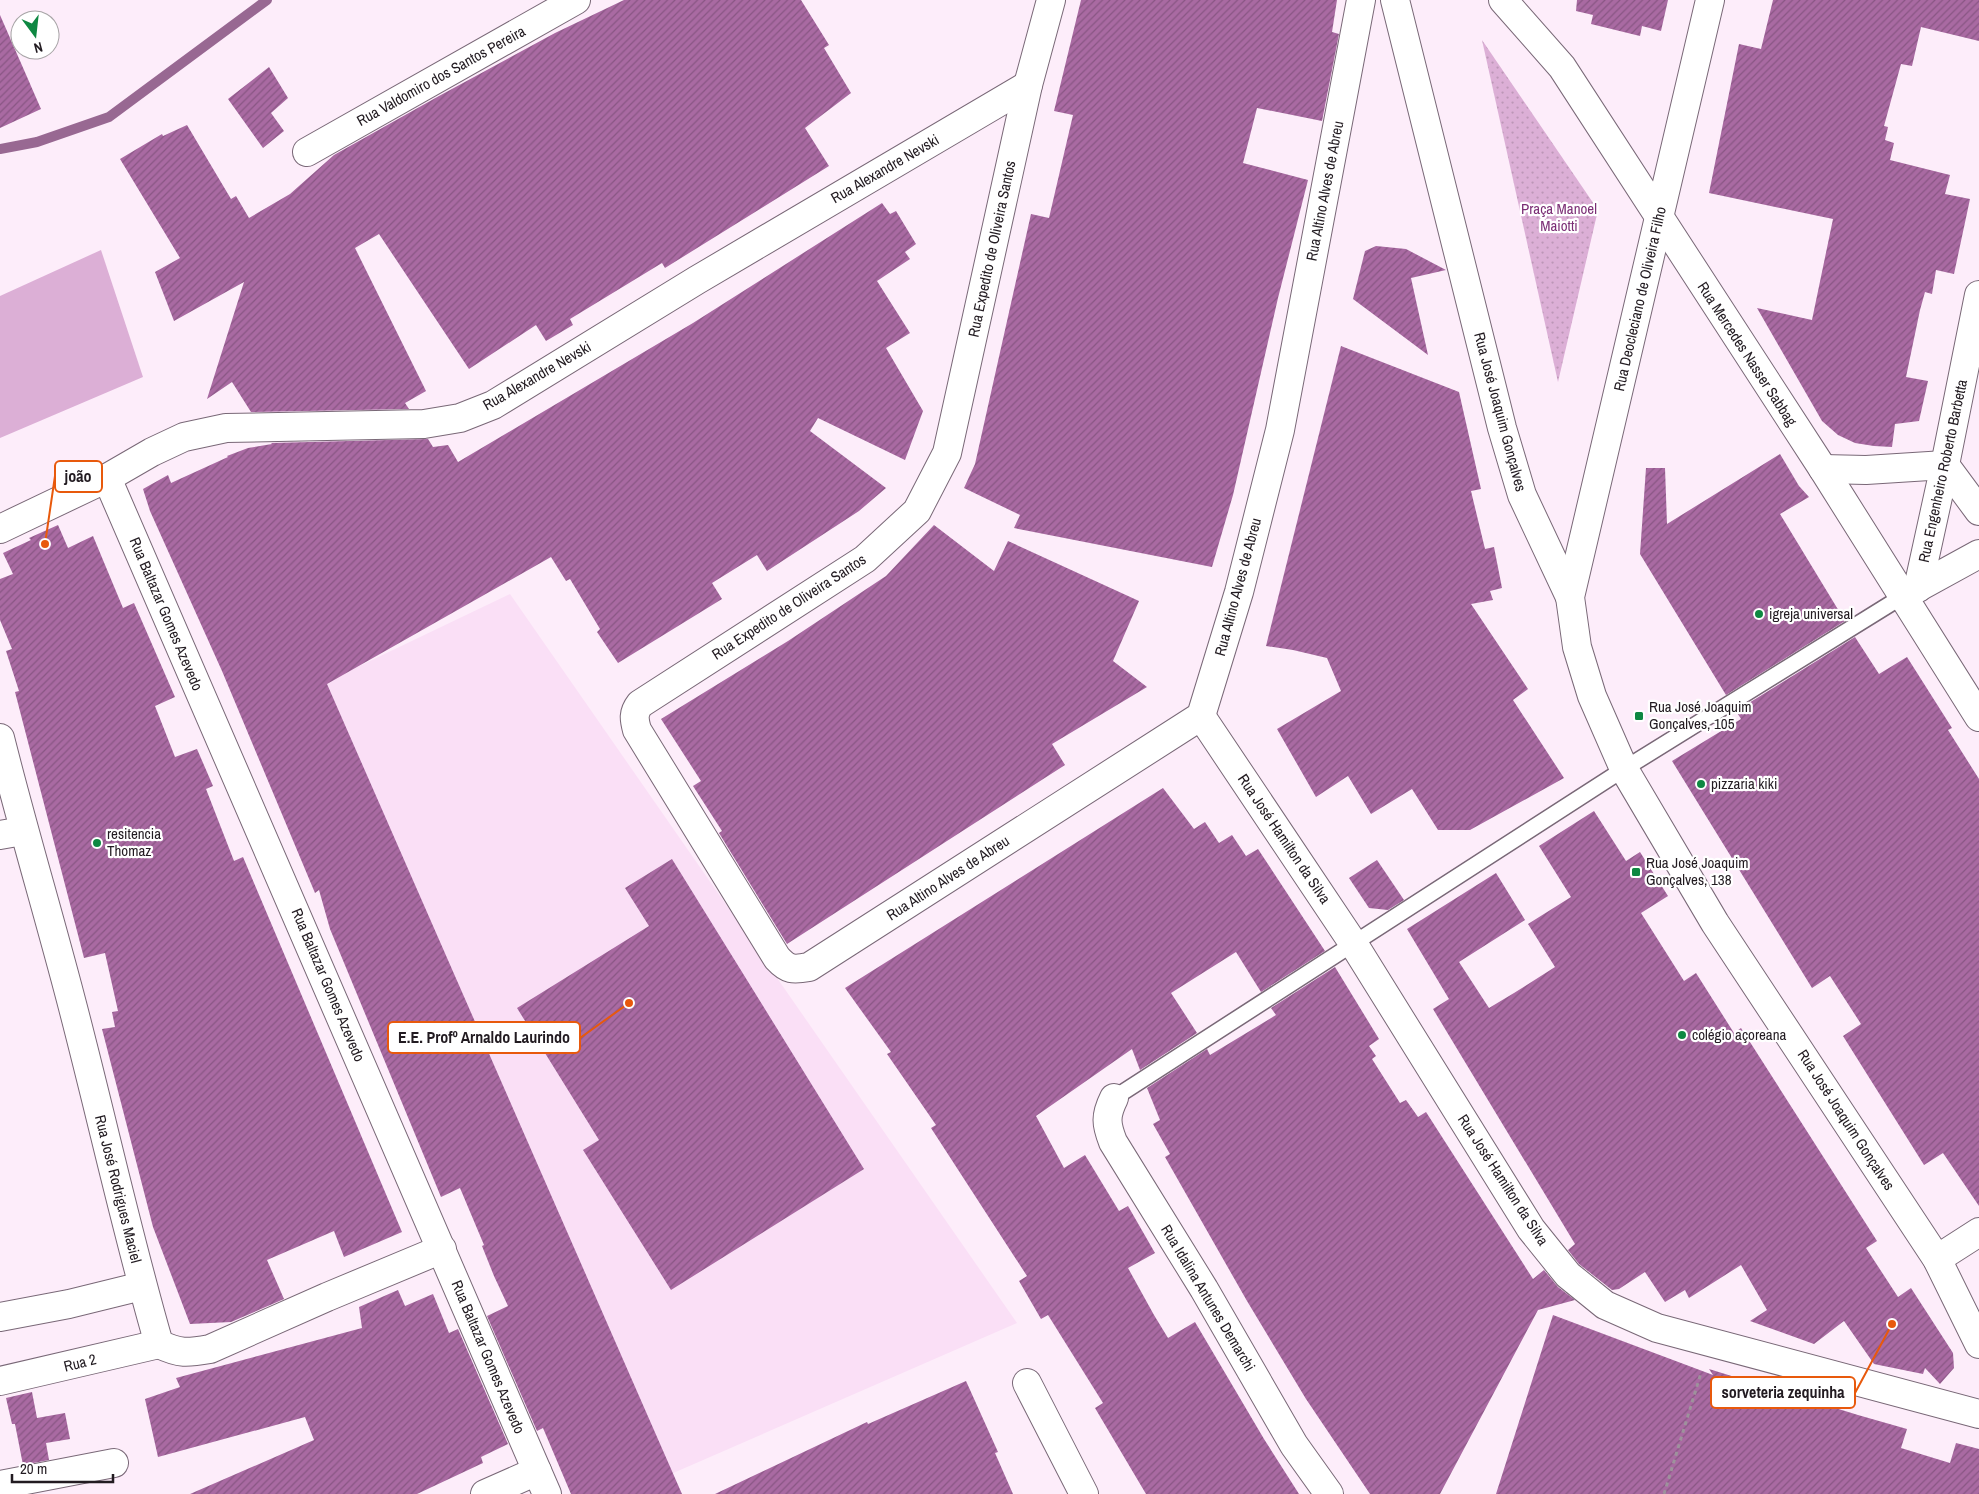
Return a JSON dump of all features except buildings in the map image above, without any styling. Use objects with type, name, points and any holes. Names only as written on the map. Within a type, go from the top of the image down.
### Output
[{"type":"street","name":"Rua Valdomiro dos Santos Pereira","points":[[307,152],[576,0]]},
{"type":"street","name":"Rua Expedito de Oliveira Santos","points":[[809,967],[798,969],[786,968],[777,958],[637,730],[634,720],[635,711],[640,704],[865,560],[917,511],[947,453],[1028,85],[1051,0]]},
{"type":"street","name":"Rua Altino Alves de Abreu","points":[[809,967],[1202,716],[1239,592],[1280,430],[1361,0]]},
{"type":"street","name":"Rua José Joaquim Gonçalves","points":[[1395,0],[1502,428],[1522,495],[1570,597],[1578,647],[1592,696],[1624,768],[1716,923],[1937,1258],[1979,1344]]},
{"type":"street","name":"Rua Mercedes Nasser Sabbag","points":[[1503,0],[1562,67],[1823,469],[1910,592],[1979,717]]},
{"type":"street","name":"Rua Deocleciano de Oliveira Filho","points":[[1570,597],[1710,0]]},
{"type":"street","name":"Rua Alexandre Nevski","points":[[0,529],[107,478],[152,452],[184,437],[226,428],[424,424],[460,418],[493,405],[697,280],[1028,85]]},
{"type":"street","name":"Rua Engenheiro Roberto Barbetta","points":[[1910,592],[1945,466],[1979,295]]},
{"type":"street","points":[[1823,469],[1866,470],[1945,466],[1979,511]]},
{"type":"street","name":"Rua Baltazar Gomes Azevedo","points":[[107,478],[542,1483]]},
{"type":"street","points":[[1910,592],[1979,554]]},
{"type":"street","name":"Rua José Hamilton da Silva","points":[[1202,716],[1353,943],[1531,1228],[1568,1274],[1605,1305],[1657,1328],[1979,1414]]},
{"type":"street","name":"Rua José Rodrigues Maciel","points":[[0,738],[12,833],[71,1000],[142,1286],[159,1344]]},
{"type":"street","name":"Rua Idalina Antunes Demarchi","points":[[1114,1098],[1107,1111],[1107,1126],[1113,1142],[1204,1289],[1294,1445],[1328,1494]]},
{"type":"street","points":[[1937,1258],[1979,1232]]},
{"type":"street","points":[[159,1344],[176,1352],[210,1349],[442,1249]]},
{"type":"street","points":[[0,1317],[69,1304],[142,1286]]},
{"type":"street","name":"Rua 2","points":[[0,1381],[159,1344]]},
{"type":"street","points":[[1027,1383],[1084,1494]]},
{"type":"street","points":[[0,1485],[114,1463]]},
{"type":"street","points":[[485,1494],[542,1483]]},
{"type":"lane","points":[[1114,1098],[1624,768],[1910,592]]},
{"type":"path","points":[[1664,1494],[1710,1342]]},
{"type":"shaded area","points":[[510,594],[1017,1323],[671,1474],[324,683]]},
{"type":"green space","name":"Praça Manoel Maiotti","points":[[1482,40],[1598,210],[1558,382]]},
{"type":"green space","points":[[101,250],[143,377],[0,438],[0,296]]},
{"type":"waterway","points":[[0,149],[37,142],[109,117],[267,0]]},
{"type":"place","name":"joão","points":[[45,544]]},
{"type":"place","name":"igreja universal","points":[[1759,614]]},
{"type":"place","name":"Rua José Joaquim Gonçalves, 105","points":[[1639,716]]},
{"type":"place","name":"pizzaria kiki","points":[[1701,784]]},
{"type":"place","name":"resitencia Thomaz","points":[[97,843]]},
{"type":"place","name":"Rua José Joaquim Gonçalves, 138","points":[[1636,872]]},
{"type":"place","name":"E.E. Profº Arnaldo Laurindo","points":[[629,1003]]},
{"type":"place","name":"colégio açoreana","points":[[1682,1035]]},
{"type":"place","name":"sorveteria zequinha","points":[[1892,1324]]}]
